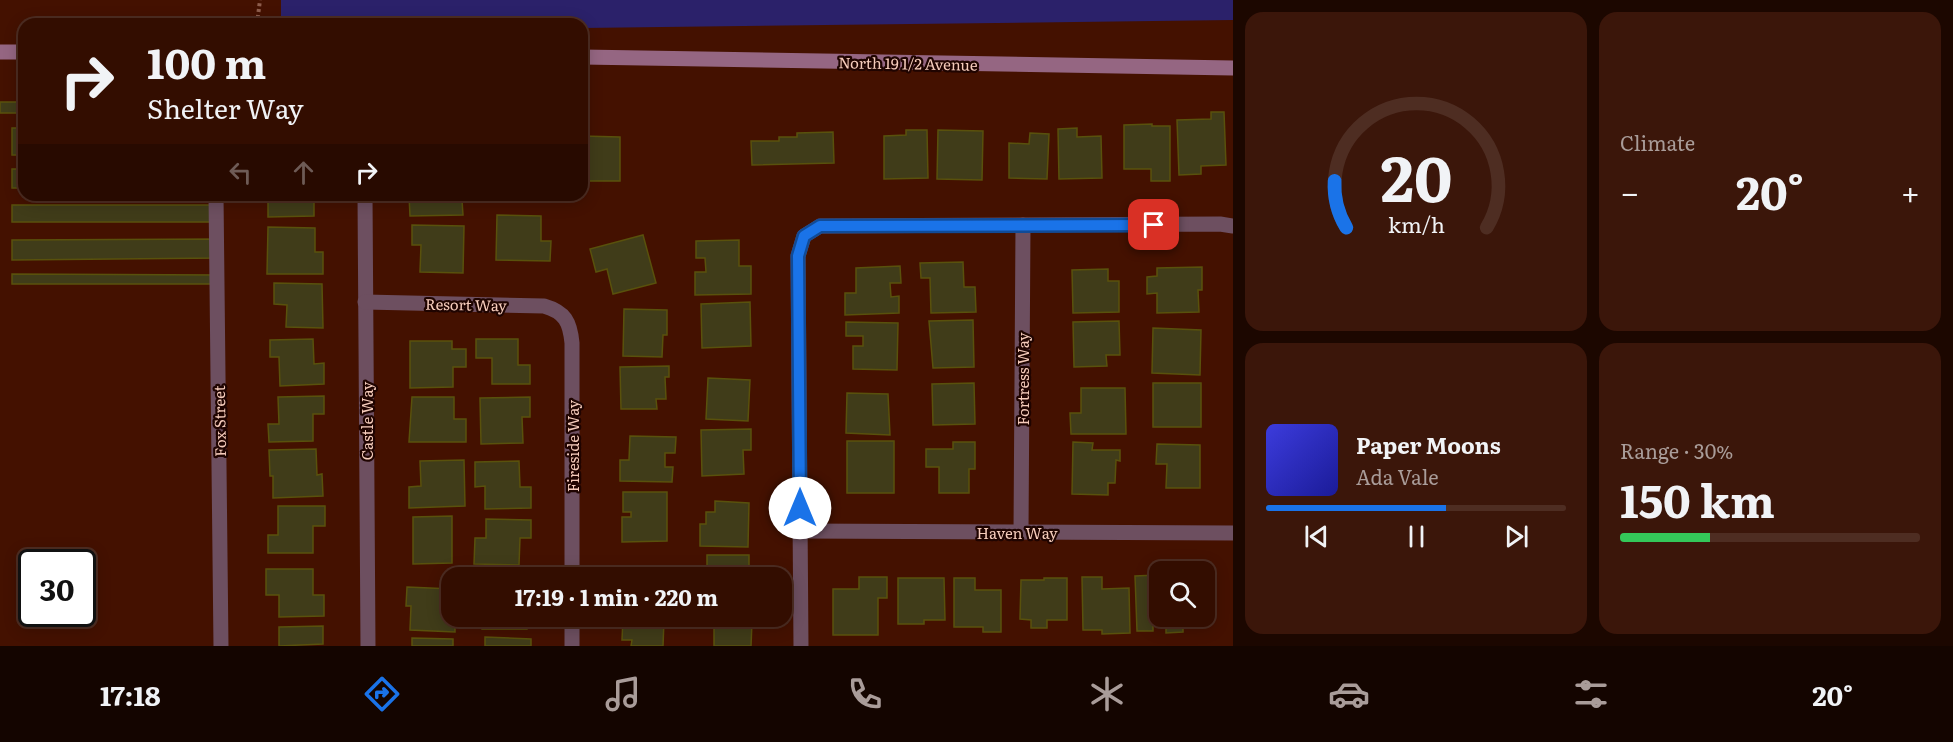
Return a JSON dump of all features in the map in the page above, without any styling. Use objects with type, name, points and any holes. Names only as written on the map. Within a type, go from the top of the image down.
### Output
[{"type":"main road","points":[[0,52],[18,52]]},
{"type":"main road","name":"North 19 1/2 Avenue","points":[[588,57],[1233,68]]},
{"type":"street","name":"Fox Street","points":[[216,201],[221,646]]},
{"type":"street","name":"Castle Way","points":[[365,201],[368,646]]},
{"type":"street","points":[[801,646],[798,256],[804,236],[820,226],[1220,224],[1233,226]]},
{"type":"street","name":"Fortress Way","points":[[1022,532],[1023,225]]},
{"type":"street","name":"Resort Way","points":[[364,302],[544,306],[556,309],[565,316]]},
{"type":"street","name":"Fireside Way","points":[[565,316],[571,329],[572,343],[572,567]]},
{"type":"street","name":"Haven Way","points":[[801,531],[1233,533]]},
{"type":"street","points":[[572,627],[572,646]]},
{"type":"path","points":[[258,18],[260,0]]},
{"type":"shaded area","points":[[281,0],[1233,0],[1233,20],[588,28],[588,18],[281,18]]},
{"type":"building","points":[[0,102],[18,102],[18,113],[0,113]]},
{"type":"building","points":[[1211,112],[1224,112],[1226,165],[1201,166],[1201,174],[1179,175],[1177,120],[1211,119]]},
{"type":"building","points":[[1152,124],[1152,126],[1170,126],[1170,181],[1151,181],[1151,169],[1124,169],[1124,125]]},
{"type":"building","points":[[12,128],[18,128],[18,155],[12,155]]},
{"type":"building","points":[[1077,128],[1077,137],[1101,136],[1102,178],[1059,179],[1058,129]]},
{"type":"building","points":[[906,130],[927,130],[928,178],[884,179],[884,136],[906,135]]},
{"type":"building","points":[[938,130],[983,131],[982,180],[937,179]]},
{"type":"building","points":[[833,132],[834,163],[752,165],[751,141],[779,141],[779,137],[797,137],[797,133]]},
{"type":"building","points":[[1030,133],[1049,134],[1047,179],[1009,178],[1009,143],[1029,144]]},
{"type":"building","points":[[588,136],[620,137],[620,181],[589,181]]},
{"type":"building","points":[[12,169],[18,169],[18,188],[12,188]]},
{"type":"building","points":[[268,201],[314,201],[314,216],[268,217]]},
{"type":"building","points":[[409,201],[462,201],[463,215],[410,216]]},
{"type":"building","points":[[12,205],[220,205],[220,222],[12,222]]},
{"type":"building","points":[[497,215],[541,216],[541,241],[551,241],[550,261],[496,260]]},
{"type":"building","points":[[412,225],[464,226],[463,273],[420,272],[421,245],[412,245]]},
{"type":"building","points":[[268,227],[315,228],[315,252],[323,252],[323,274],[267,274]]},
{"type":"building","points":[[643,235],[656,283],[613,294],[607,269],[596,272],[590,249]]},
{"type":"building","points":[[220,239],[220,258],[12,260],[12,240]]},
{"type":"building","points":[[739,240],[739,266],[751,266],[751,294],[695,295],[695,272],[706,272],[705,258],[696,258],[696,241]]},
{"type":"building","points":[[963,262],[964,287],[975,287],[976,312],[931,313],[930,278],[921,278],[920,263]]},
{"type":"building","points":[[900,266],[901,283],[890,283],[891,297],[899,296],[899,313],[845,315],[845,293],[856,293],[856,268]]},
{"type":"building","points":[[1202,267],[1202,290],[1198,290],[1199,312],[1157,313],[1157,293],[1147,294],[1147,277],[1157,276],[1157,268]]},
{"type":"building","points":[[1108,269],[1108,281],[1119,281],[1119,312],[1073,313],[1072,270]]},
{"type":"building","points":[[12,274],[220,275],[220,284],[12,284]]},
{"type":"building","points":[[274,283],[322,284],[323,328],[286,327],[287,305],[274,304]]},
{"type":"building","points":[[750,302],[751,346],[702,348],[701,304]]},
{"type":"building","points":[[624,309],[667,310],[667,335],[663,335],[662,357],[623,356]]},
{"type":"building","points":[[973,320],[974,367],[933,368],[929,321]]},
{"type":"building","points":[[1119,321],[1120,355],[1106,355],[1107,366],[1074,367],[1073,322]]},
{"type":"building","points":[[846,322],[898,323],[897,370],[853,369],[853,346],[863,346],[863,336],[846,336]]},
{"type":"building","points":[[1153,328],[1201,330],[1200,375],[1152,373]]},
{"type":"building","points":[[313,339],[314,364],[324,363],[324,384],[280,386],[279,357],[270,357],[270,340]]},
{"type":"building","points":[[476,339],[518,339],[518,365],[530,365],[530,384],[492,384],[492,358],[476,358]]},
{"type":"building","points":[[410,341],[452,341],[452,349],[466,349],[466,367],[453,367],[453,387],[410,388]]},
{"type":"building","points":[[669,366],[669,377],[665,377],[666,399],[656,399],[657,409],[621,409],[620,367]]},
{"type":"building","points":[[708,378],[750,380],[748,421],[706,419]]},
{"type":"building","points":[[974,383],[975,424],[933,425],[932,384]]},
{"type":"building","points":[[1153,383],[1201,383],[1201,427],[1153,427]]},
{"type":"building","points":[[1081,388],[1125,388],[1126,434],[1071,434],[1070,413],[1081,413]]},
{"type":"building","points":[[847,393],[888,394],[890,435],[846,433]]},
{"type":"building","points":[[324,396],[324,414],[313,414],[313,441],[269,442],[268,424],[279,424],[278,397]]},
{"type":"building","points":[[412,397],[454,397],[454,419],[466,419],[466,442],[409,442]]},
{"type":"building","points":[[530,397],[530,417],[522,417],[523,443],[481,444],[480,398]]},
{"type":"building","points":[[751,429],[751,450],[743,450],[744,474],[702,476],[701,430]]},
{"type":"building","points":[[630,436],[676,437],[675,453],[665,453],[665,467],[673,467],[672,482],[620,481],[620,460],[629,460]]},
{"type":"building","points":[[847,441],[894,441],[894,493],[847,493]]},
{"type":"building","points":[[953,442],[975,442],[975,469],[969,469],[969,493],[939,493],[939,467],[926,467],[926,449],[953,449]]},
{"type":"building","points":[[1073,442],[1093,443],[1092,450],[1120,450],[1120,461],[1116,460],[1115,483],[1108,483],[1108,495],[1072,494]]},
{"type":"building","points":[[1157,444],[1200,445],[1200,488],[1166,488],[1167,464],[1156,464]]},
{"type":"building","points":[[316,449],[317,475],[322,474],[323,496],[273,498],[273,476],[270,476],[269,450]]},
{"type":"building","points":[[464,460],[465,506],[409,508],[409,487],[421,486],[420,461]]},
{"type":"building","points":[[519,461],[520,487],[531,487],[531,508],[485,509],[485,486],[475,487],[475,462]]},
{"type":"building","points":[[623,492],[667,492],[667,541],[622,542],[622,517],[631,517],[631,512],[623,512]]},
{"type":"building","points":[[715,501],[749,503],[748,547],[700,546],[700,524],[706,524],[706,512],[715,512]]},
{"type":"building","points":[[278,506],[325,506],[325,526],[313,526],[313,553],[268,553],[268,535],[278,535]]},
{"type":"building","points":[[452,516],[452,563],[413,564],[413,517]]},
{"type":"building","points":[[486,519],[531,520],[531,538],[520,538],[519,565],[474,564],[475,538],[486,538]]},
{"type":"building","points":[[707,555],[749,555],[749,567],[707,567]]},
{"type":"building","points":[[266,569],[313,569],[313,595],[324,595],[324,616],[279,617],[279,595],[266,595]]},
{"type":"building","points":[[1149,575],[1149,627],[1153,627],[1153,631],[1137,631],[1135,576]]},
{"type":"building","points":[[859,577],[887,577],[887,598],[878,598],[878,635],[833,635],[833,589],[859,589]]},
{"type":"building","points":[[1082,577],[1102,577],[1102,589],[1129,588],[1130,633],[1102,634],[1102,630],[1083,630]]},
{"type":"building","points":[[898,578],[944,578],[945,620],[924,620],[924,624],[898,624]]},
{"type":"building","points":[[954,578],[975,578],[975,590],[1001,590],[1001,632],[983,632],[983,627],[954,627]]},
{"type":"building","points":[[1044,578],[1067,578],[1067,620],[1047,620],[1047,628],[1031,628],[1031,620],[1020,619],[1021,580],[1044,580]]},
{"type":"building","points":[[407,587],[441,589],[441,627],[455,627],[455,632],[410,630],[411,606],[406,606]]},
{"type":"building","points":[[323,626],[323,644],[279,646],[279,627]]},
{"type":"building","points":[[482,627],[527,627],[527,629],[482,629]]},
{"type":"building","points":[[623,627],[664,627],[663,646],[631,646],[632,640],[622,640]]},
{"type":"building","points":[[714,627],[752,627],[751,646],[714,646]]},
{"type":"building","points":[[1166,627],[1183,627],[1183,632],[1166,633]]},
{"type":"building","points":[[485,637],[531,639],[531,646],[485,646]]},
{"type":"building","points":[[412,638],[453,639],[453,646],[412,646]]},
{"type":"route","points":[[800,508],[798,256],[804,236],[820,226],[1154,225]]}]
